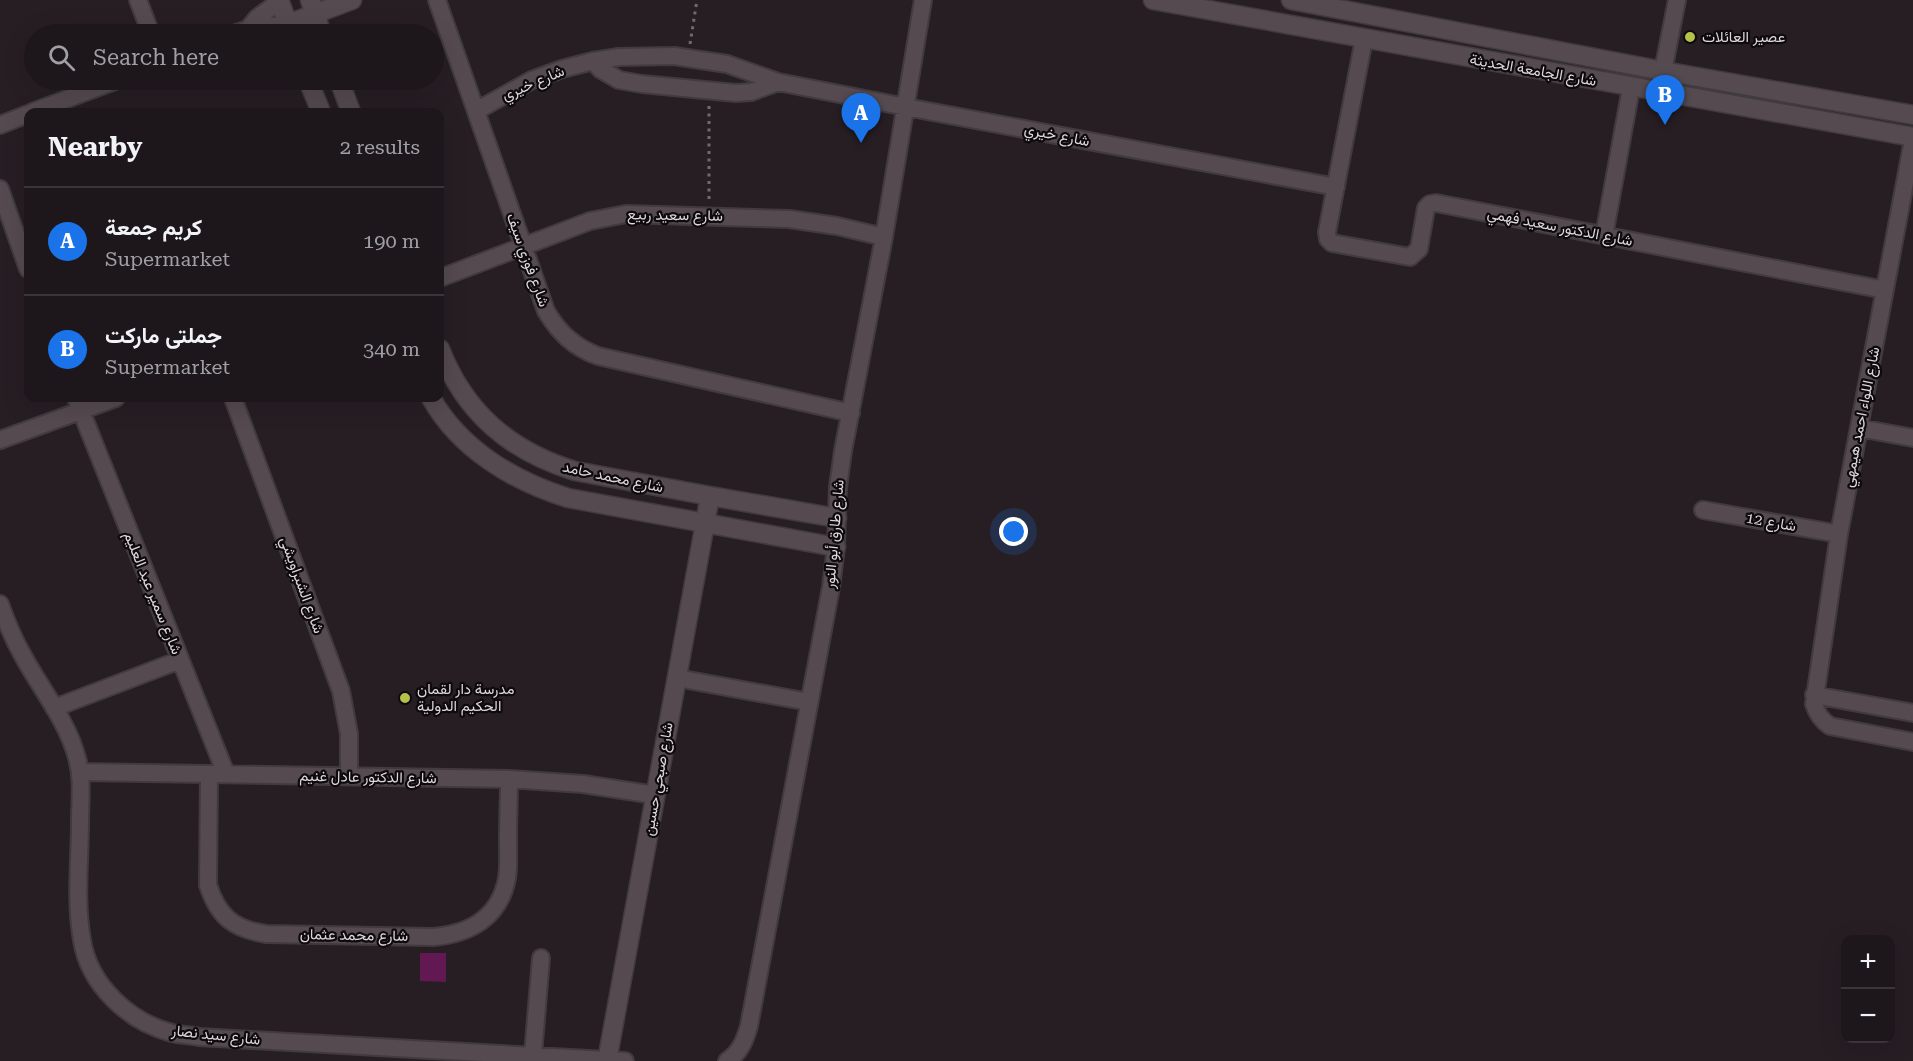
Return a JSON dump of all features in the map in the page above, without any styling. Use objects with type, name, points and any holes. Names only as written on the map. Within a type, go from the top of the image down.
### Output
[{"type":"street","points":[[138,0],[147,24]]},
{"type":"street","points":[[250,24],[281,0],[288,24]]},
{"type":"street","points":[[295,24],[312,7],[352,0]]},
{"type":"street","name":"شارع فوزي سيف","points":[[437,0],[546,311],[562,334],[585,351],[598,356],[850,413]]},
{"type":"street","name":"شارع طارق أبو النور","points":[[727,1061],[739,1050],[746,1039],[831,586],[841,468],[884,237],[923,0]]},
{"type":"street","name":"شارع الجامعة الحديثة","points":[[1153,0],[1913,139]]},
{"type":"street","name":"شارع الجامعة الحديثة","points":[[1291,0],[1664,71],[1913,115]]},
{"type":"street","points":[[1664,71],[1677,0]]},
{"type":"street","points":[[312,7],[318,24]]},
{"type":"street","points":[[1418,48],[1422,25]]},
{"type":"street","points":[[1336,187],[1364,39]]},
{"type":"street","name":"شارع خيري","points":[[476,111],[532,80],[593,61],[646,55],[688,57],[727,64],[778,82],[1336,187]]},
{"type":"street","points":[[593,61],[600,69],[619,80],[709,91],[751,92],[778,82]]},
{"type":"street","points":[[1604,236],[1632,88]]},
{"type":"street","points":[[43,108],[91,90]]},
{"type":"street","points":[[312,90],[319,108]]},
{"type":"street","points":[[343,90],[350,108]]},
{"type":"street","points":[[0,125],[24,115]]},
{"type":"street","name":"شارع اللواء احمد هيمهي","points":[[1814,695],[1839,534],[1913,139]]},
{"type":"street","name":"شارع الدكتور سعيد فهمي","points":[[1336,187],[1328,232],[1330,241],[1382,253],[1406,257],[1417,252],[1425,210],[1433,203],[1885,290]]},
{"type":"street","points":[[0,189],[24,257]]},
{"type":"street","name":"شارع سعيد ربيع","points":[[444,276],[590,221],[614,215],[651,213],[709,215],[813,222],[884,237]]},
{"type":"street","name":"شارع محمد حامد","points":[[444,358],[457,387],[477,412],[500,433],[536,456],[575,471],[837,518]]},
{"type":"street","name":"شارع الشبراويشي","points":[[234,402],[341,691],[349,734],[349,777]]},
{"type":"street","name":"شارع محمد حامد","points":[[433,402],[447,422],[482,456],[522,482],[568,498],[836,547]]},
{"type":"street","points":[[0,440],[78,404]]},
{"type":"street","name":"شارع سمير عبد العليم","points":[[78,404],[226,774]]},
{"type":"street","points":[[1859,428],[1913,438]]},
{"type":"street","name":"شارع صبحي حسين","points":[[613,1060],[655,795],[710,496]]},
{"type":"street","name":"شارع 12","points":[[1703,510],[1839,534]]},
{"type":"street","name":"شارع سيد نصار","points":[[1,610],[22,655],[54,708],[73,746],[80,772],[79,916],[82,942],[91,968],[105,990],[124,1010],[147,1024],[172,1033],[199,1037],[613,1060]]},
{"type":"street","points":[[54,708],[180,660]]},
{"type":"street","points":[[677,678],[809,702]]},
{"type":"street","points":[[1913,713],[1814,695],[1817,713],[1822,721],[1830,726],[1913,742]]},
{"type":"street","name":"شارع الدكتور عادل غنيم","points":[[80,772],[509,779],[583,784],[655,795]]},
{"type":"street","name":"شارع محمد عثمان","points":[[209,774],[208,885],[213,901],[222,914],[235,924],[250,931],[266,934],[421,936],[450,935],[467,930],[488,914],[503,893],[507,876],[509,779]]},
{"type":"street","points":[[533,1055],[542,958]]},
{"type":"path","points":[[688,57],[697,0]]},
{"type":"path","points":[[709,91],[709,215]]},
{"type":"building","points":[[420,953],[446,953],[446,982],[420,981]]},
{"type":"place","name":"عصير العائلات","points":[[1690,37]]},
{"type":"place","name":"جملتى ماركت","points":[[1665,125]]},
{"type":"place","name":"كريم جمعة","points":[[861,143]]},
{"type":"place","name":"مدرسة دار لقمان الحكيم الدولية","points":[[405,698]]}]
